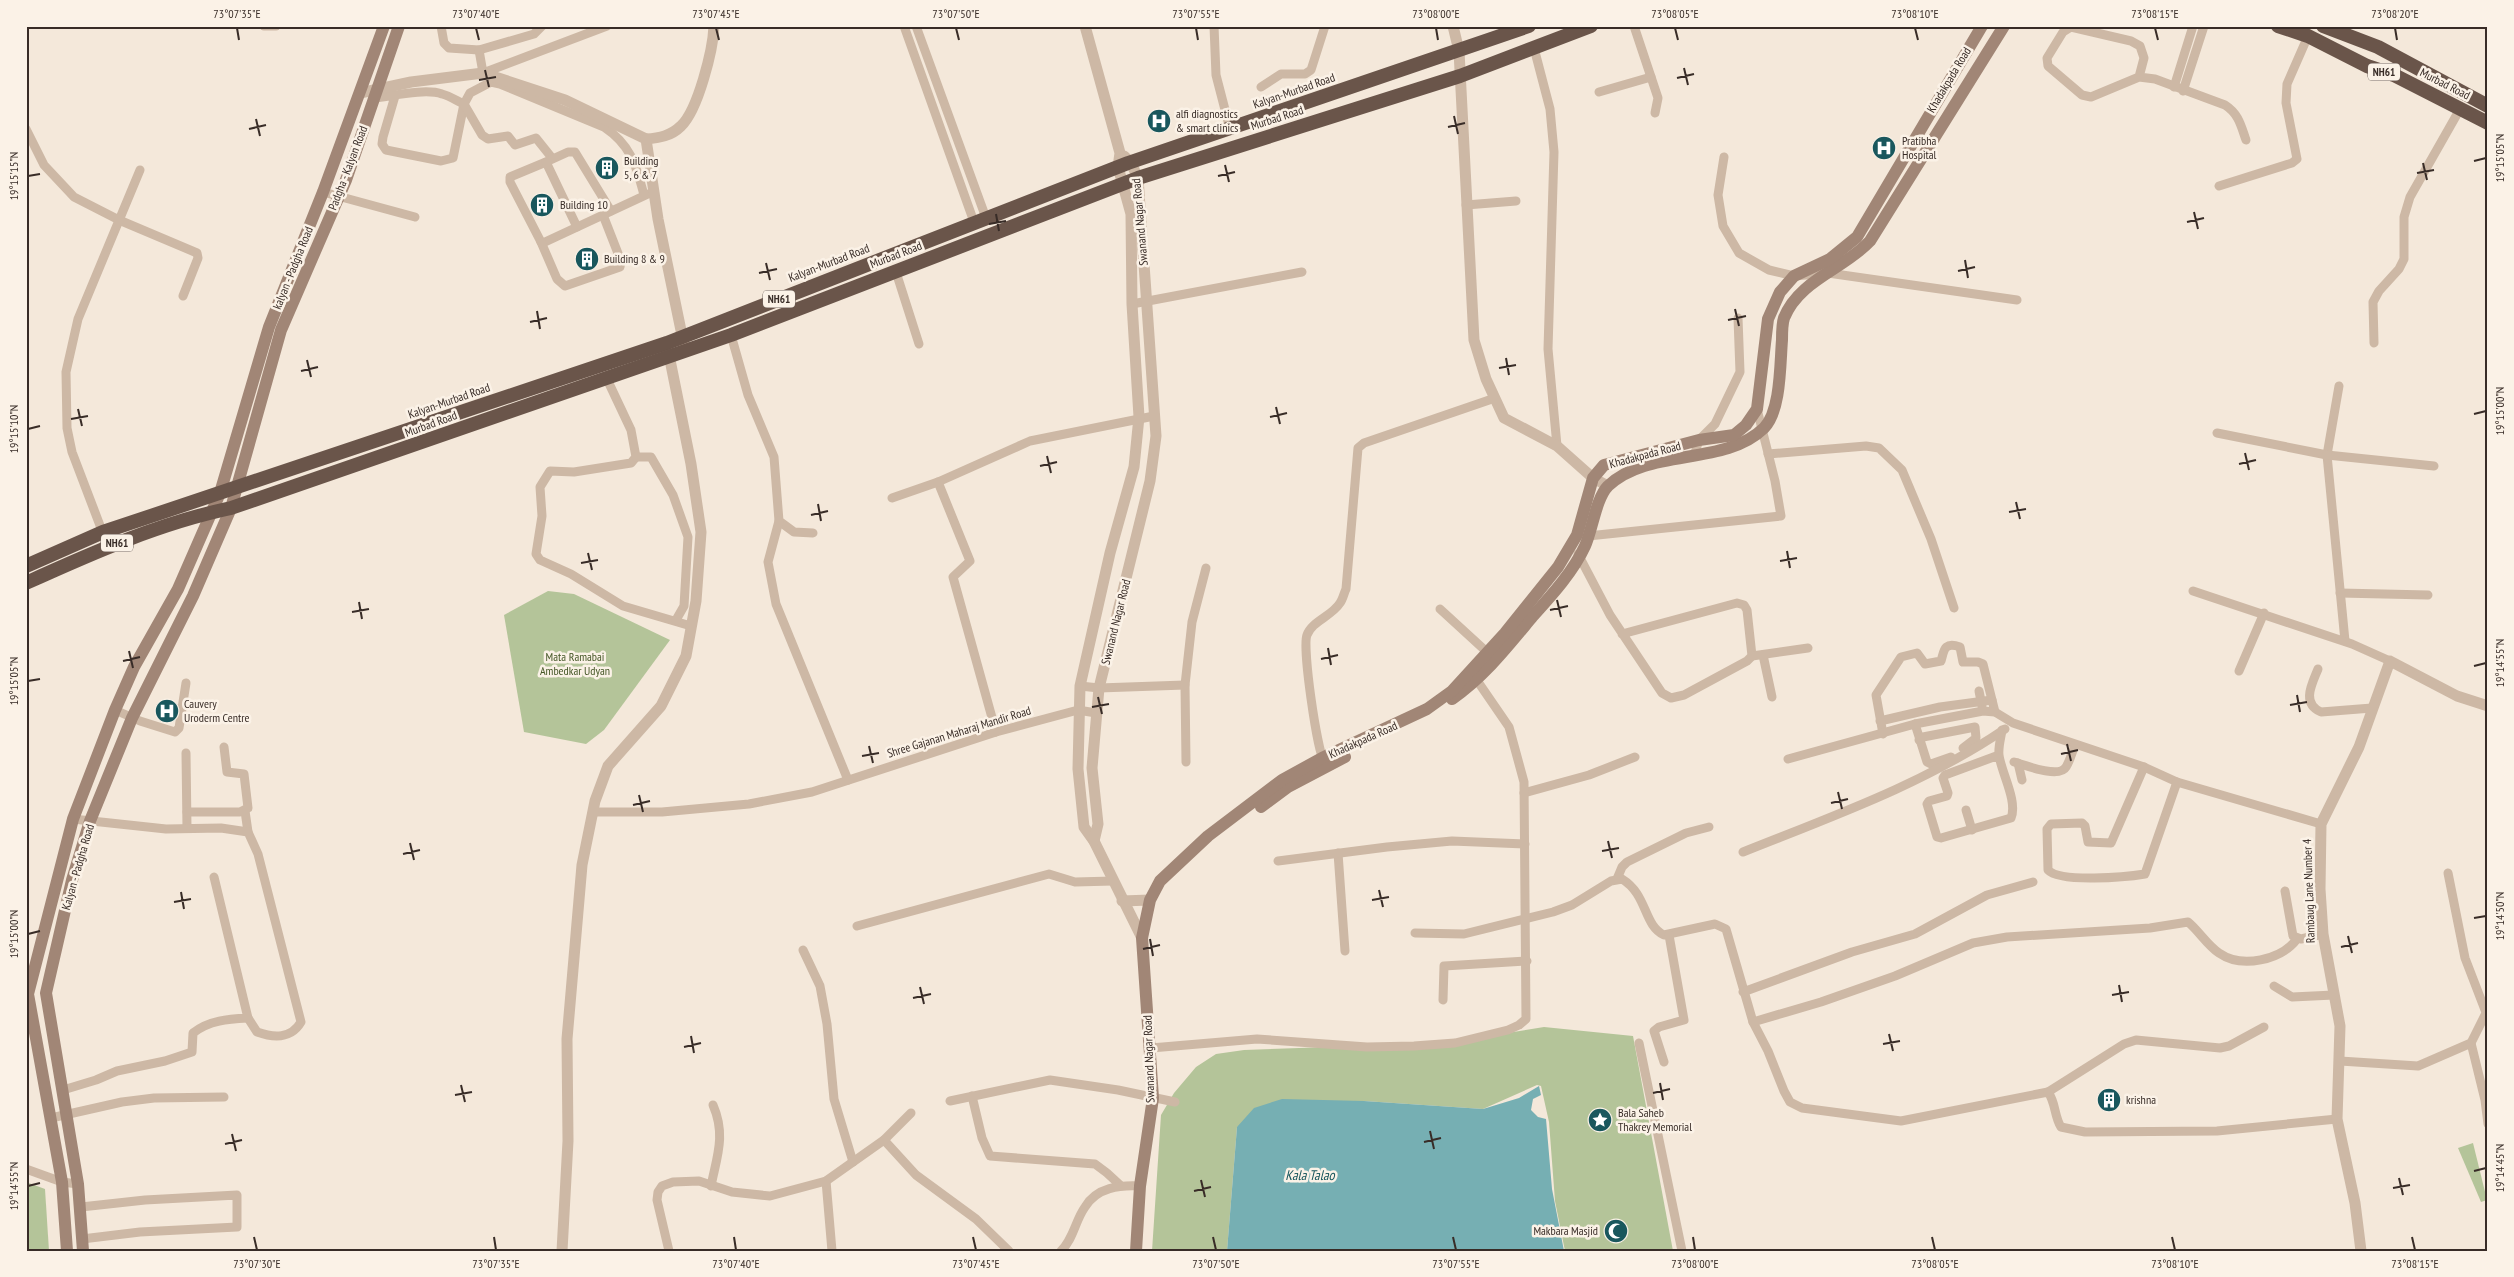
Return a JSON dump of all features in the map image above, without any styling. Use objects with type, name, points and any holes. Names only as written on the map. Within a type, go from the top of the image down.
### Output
[{"type":"highway","name":"Kalyan-Murbad Road","points":[[26,566],[102,532],[239,488],[667,343],[1124,165],[1529,26]]},
{"type":"highway","name":"Murbad Road","points":[[211,513],[231,508],[731,335],[1138,178],[1460,76],[1591,26]]},
{"type":"highway","name":"Murbad Road","points":[[2278,26],[2308,36],[2367,66],[2394,75],[2488,123]]},
{"type":"highway","name":"NH61","points":[[2323,26],[2378,47],[2488,106]]},
{"type":"highway","points":[[2367,66],[2378,47]]},
{"type":"highway","points":[[828,279],[834,294]]},
{"type":"highway","points":[[482,406],[488,420]]},
{"type":"highway","name":"NH61","points":[[26,583],[108,546],[211,513]]},
{"type":"main road","name":"kalyan - Padgha Road","points":[[211,513],[220,493],[296,259],[323,192],[384,26]]},
{"type":"main road","name":"Padgha - Kalyan Road","points":[[231,508],[239,488],[275,328],[309,263],[346,180],[399,26]]},
{"type":"main road","name":"Khadakpada Road","points":[[1575,551],[1576,535],[1594,478],[1604,465],[1699,440],[1734,435],[1752,418],[1757,409],[1768,319],[1780,292],[1794,276],[1842,251],[1857,237],[1982,26]]},
{"type":"main road","name":"Khadakpada Road","points":[[1153,895],[1164,888],[1215,840],[1285,784],[1324,762],[1431,714],[1474,676],[1522,621],[1588,536],[1608,486],[1628,474],[1661,461],[1694,456],[1739,445],[1769,423],[1776,404],[1784,319],[1805,289],[1857,255],[1870,241],[2004,26]]},
{"type":"main road","points":[[1967,50],[1983,58]]},
{"type":"main road","points":[[1886,187],[1900,194]]},
{"type":"main road","points":[[296,259],[309,263]]},
{"type":"main road","points":[[1621,461],[1628,474]]},
{"type":"main road","name":"Kalyan - Padgha Road","points":[[83,1245],[81,1207],[68,1114],[46,994],[72,880],[90,820],[132,718],[193,596],[231,508]]},
{"type":"main road","name":"Kalyan - Padgha Road","points":[[67,1251],[62,1182],[27,994],[74,819],[115,710],[134,667],[178,589],[211,513]]},
{"type":"main road","points":[[178,589],[193,596]]},
{"type":"main road","name":"Khadakpada Road","points":[[1474,676],[1488,653],[1522,621]]},
{"type":"main road","points":[[1142,938],[1153,895]]},
{"type":"main road","name":"Swanand Nagar Road","points":[[1136,1251],[1140,1186],[1153,1098],[1142,938]]},
{"type":"street","points":[[264,26],[276,26]]},
{"type":"street","points":[[441,26],[444,43],[448,48],[479,50],[534,34],[542,26]]},
{"type":"street","points":[[376,94],[411,82],[483,73],[607,26]]},
{"type":"street","points":[[483,73],[565,100],[646,139],[662,138],[681,127],[691,114],[707,63],[714,26]]},
{"type":"street","points":[[904,26],[981,220]]},
{"type":"street","points":[[916,26],[981,220]]},
{"type":"street","name":"Swanand Nagar Road","points":[[1085,26],[1124,165],[1123,184],[1131,214],[1132,304],[1139,417],[1134,467],[1110,554],[1080,686],[1078,769],[1084,827],[1094,841],[1122,901],[1142,938]]},
{"type":"street","points":[[1214,26],[1216,75],[1230,129]]},
{"type":"street","points":[[1261,86],[1282,74],[1305,74],[1311,70],[1324,26]]},
{"type":"street","points":[[1453,26],[1459,51],[1474,340],[1486,379],[1504,418],[1556,446],[1594,478],[1608,486]]},
{"type":"street","points":[[1634,26],[1658,98],[1655,113]]},
{"type":"street","points":[[2174,88],[2193,26]]},
{"type":"street","points":[[2184,91],[2204,26]]},
{"type":"street","points":[[2139,77],[2144,58],[2140,46],[2130,41],[2071,27],[2063,32],[2047,58],[2048,66],[2082,95],[2091,97],[2139,77],[2154,79],[2174,88],[2226,105],[2239,118],[2246,140]]},
{"type":"street","points":[[2219,186],[2292,163],[2297,159],[2286,103],[2287,84],[2308,36]]},
{"type":"street","points":[[1534,48],[1550,109],[1554,152],[1548,349],[1556,446]]},
{"type":"street","points":[[479,50],[483,73]]},
{"type":"street","points":[[917,61],[928,58]]},
{"type":"street","points":[[1599,92],[1651,77]]},
{"type":"street","points":[[395,96],[383,137],[382,144],[386,150],[441,161],[453,158],[464,104],[470,94],[491,82],[563,108],[615,134],[633,157],[650,194],[658,220],[686,351]]},
{"type":"street","points":[[360,93],[395,96],[441,93],[464,104],[482,135],[488,139],[508,136],[515,145],[536,138],[549,160],[577,227]]},
{"type":"street","points":[[2374,343],[2373,302],[2378,291],[2399,269],[2404,259],[2404,217],[2410,197],[2460,109]]},
{"type":"street","points":[[26,129],[29,143],[44,164],[74,197],[119,220],[197,253],[198,258],[183,296]]},
{"type":"street","points":[[646,139],[650,194]]},
{"type":"street","points":[[575,152],[607,213],[621,261],[620,267],[565,286],[557,279],[541,242],[510,182],[510,177],[549,160],[575,152]]},
{"type":"street","points":[[1724,157],[1718,195],[1723,226],[1740,253],[1769,270],[1794,276],[1828,273],[2017,300]]},
{"type":"street","name":"Swanand Nagar Road","points":[[1094,841],[1098,824],[1092,768],[1099,688],[1151,470],[1156,436],[1138,178],[1124,165]]},
{"type":"street","points":[[108,546],[72,452],[67,428],[66,372],[76,326],[140,170]]},
{"type":"street","points":[[323,192],[415,217]]},
{"type":"street","points":[[541,242],[545,242],[650,194]]},
{"type":"street","points":[[1466,206],[1516,201]]},
{"type":"street","points":[[896,272],[919,344]]},
{"type":"street","points":[[1132,304],[1302,272]]},
{"type":"street","points":[[1694,456],[1699,440],[1715,424],[1740,372],[1738,318]]},
{"type":"street","points":[[731,335],[748,396],[774,457],[779,521],[768,562],[776,604],[848,780]]},
{"type":"street","points":[[562,1251],[568,1141],[567,1040],[582,865],[593,812],[608,766],[660,706],[686,656],[696,601],[701,532],[691,464],[667,343]]},
{"type":"street","points":[[1136,347],[1149,346]]},
{"type":"street","points":[[606,377],[631,430],[636,457]]},
{"type":"street","points":[[2339,386],[2327,455],[2345,641]]},
{"type":"street","points":[[1324,762],[1305,649],[1307,636],[1311,628],[1340,604],[1346,589],[1358,448],[1364,443],[1495,398]]},
{"type":"street","points":[[1588,536],[1781,516],[1757,409]]},
{"type":"street","points":[[892,498],[938,482],[1030,441],[1139,417],[1154,416]]},
{"type":"street","points":[[2217,433],[2327,455],[2434,466]]},
{"type":"street","points":[[1768,454],[1866,446],[1879,448],[1889,456],[1902,470],[1931,539],[1954,608]]},
{"type":"street","points":[[676,620],[684,606],[688,537],[673,495],[651,457],[649,455],[636,457],[631,462],[574,472],[550,471],[540,487],[542,516],[535,551],[540,560],[570,574],[623,606],[637,612],[676,620],[691,626]]},
{"type":"street","points":[[1134,467],[1151,470]]},
{"type":"street","points":[[938,482],[970,560],[954,577],[996,732]]},
{"type":"street","points":[[779,521],[794,532],[813,532]]},
{"type":"street","points":[[1575,551],[1622,634],[1662,693],[1672,698],[1692,691],[1747,661],[1752,656],[1808,648]]},
{"type":"street","points":[[1186,762],[1185,685],[1192,622],[1206,568]]},
{"type":"street","points":[[2194,591],[2345,641],[2390,661],[2457,696],[2488,706]]},
{"type":"street","points":[[2340,593],[2428,595]]},
{"type":"street","points":[[1622,634],[1737,603],[1744,605],[1747,610],[1752,656]]},
{"type":"street","points":[[1440,609],[1488,653]]},
{"type":"street","points":[[2239,671],[2264,613]]},
{"type":"street","points":[[1883,734],[1876,695],[1901,657],[1917,653],[1925,664],[1941,661],[1941,651],[1944,648],[1956,645],[1960,647],[1963,662],[1983,664],[1995,712]]},
{"type":"street","points":[[1762,655],[1772,697]]},
{"type":"street","name":"Rambaug Lane Number 4","points":[[2361,1251],[2355,1204],[2338,1119],[2340,1026],[2323,934],[2320,889],[2321,824],[2358,747],[2390,661]]},
{"type":"street","points":[[2318,669],[2308,692],[2311,704],[2316,710],[2321,712],[2372,708]]},
{"type":"street","points":[[1151,1048],[1257,1039],[1367,1047],[1455,1043],[1508,1030],[1523,1023],[1528,1014],[1524,782],[1509,727],[1474,676]]},
{"type":"street","points":[[115,710],[132,718],[175,732],[178,728],[186,683]]},
{"type":"street","points":[[1080,686],[1099,688],[1185,685]]},
{"type":"street","points":[[1978,690],[1982,706]]},
{"type":"street","points":[[1788,759],[1915,724],[1972,713],[1992,700]]},
{"type":"street","points":[[1880,721],[1902,710],[1982,706],[2014,722],[2075,745],[2144,767],[2177,782],[2321,824]]},
{"type":"street","name":"Shree Gajanan Maharaj Mandir Road","points":[[593,812],[662,812],[749,804],[812,792],[996,732],[1078,710],[1096,713]]},
{"type":"street","points":[[1902,710],[1905,727]]},
{"type":"street","points":[[1915,724],[1927,762],[1931,764],[1950,757],[1974,741],[1975,728],[1972,713]]},
{"type":"street","points":[[1743,852],[1895,791],[1953,761],[2014,722]]},
{"type":"street","points":[[1919,740],[1923,737],[1975,728]]},
{"type":"street","points":[[1999,755],[1945,775],[1943,778],[1948,793],[1947,796],[1929,801],[1927,804],[1937,837],[1941,838],[2012,818],[2013,814],[2006,778],[1999,755],[2002,730]]},
{"type":"street","points":[[2022,780],[2016,762],[2049,772],[2061,772],[2066,769],[2075,745]]},
{"type":"street","points":[[214,877],[248,1018],[257,1032],[272,1037],[285,1035],[297,1029],[301,1022],[258,854],[248,832],[245,811],[248,808],[244,774],[227,772],[224,747]]},
{"type":"street","points":[[186,753],[187,828]]},
{"type":"street","points":[[1524,793],[1589,775],[1635,757]]},
{"type":"street","points":[[2144,767],[2111,842],[2088,842],[2085,826],[2082,823],[2051,824],[2047,829],[2048,870],[2052,875],[2067,877],[2144,874],[2177,782]]},
{"type":"street","points":[[1078,769],[1092,768]]},
{"type":"street","points":[[1082,805],[1097,803]]},
{"type":"street","points":[[1966,810],[1972,830]]},
{"type":"street","points":[[187,812],[245,811]]},
{"type":"street","points":[[74,819],[166,828],[221,828],[248,832]]},
{"type":"street","points":[[1415,933],[1464,934],[1572,905],[1617,879],[1622,867],[1628,862],[1686,833],[1710,827]]},
{"type":"street","points":[[1278,862],[1452,840],[1525,844]]},
{"type":"street","points":[[1338,853],[1344,951]]},
{"type":"street","points":[[2340,1061],[2418,1066],[2470,1043],[2487,1010],[2465,958],[2448,873]]},
{"type":"street","points":[[857,926],[1049,874],[1075,882],[1113,881]]},
{"type":"street","points":[[1617,879],[1628,882],[1641,896],[1653,926],[1658,932],[1669,935],[1715,924],[1726,929],[1753,1022],[1790,1102],[1802,1108],[1900,1121],[2048,1092],[2124,1044],[2144,1040],[2220,1048],[2229,1046],[2264,1027]]},
{"type":"street","points":[[1743,992],[1852,952],[1915,934],[1987,895],[2034,882]]},
{"type":"street","points":[[2284,891],[2289,926],[2292,936],[2298,939]]},
{"type":"street","points":[[1122,901],[1153,895]]},
{"type":"street","points":[[1753,1022],[1822,1002],[1895,976],[1973,943],[2007,937],[2150,928],[2188,922],[2221,954],[2252,961],[2284,952],[2298,939],[2323,934]]},
{"type":"street","points":[[1664,1062],[1654,1031],[1659,1027],[1684,1020],[1669,935]]},
{"type":"street","points":[[804,950],[820,986],[827,1024],[834,1100],[853,1162]]},
{"type":"street","points":[[1443,1000],[1444,966],[1527,961]]},
{"type":"street","points":[[2274,986],[2292,997],[2334,995]]},
{"type":"street","points":[[27,994],[46,994]]},
{"type":"street","points":[[63,1090],[96,1080],[117,1070],[166,1061],[192,1052],[193,1033],[200,1028],[222,1020],[248,1018]]},
{"type":"street","points":[[1638,1043],[1682,1251]]},
{"type":"street","points":[[2470,1043],[2488,1124]]},
{"type":"street","points":[[950,1101],[1050,1080],[1118,1090],[1175,1102]]},
{"type":"street","points":[[2048,1092],[2054,1100],[2061,1127],[2084,1132],[2217,1131],[2338,1119]]},
{"type":"street","points":[[972,1096],[982,1138],[990,1156],[1095,1164],[1120,1185]]},
{"type":"street","points":[[51,1118],[154,1098],[224,1097]]},
{"type":"street","points":[[711,1186],[721,1138],[721,1126],[713,1106]]},
{"type":"street","points":[[670,1251],[657,1200],[658,1192],[662,1186],[672,1182],[699,1181],[732,1192],[770,1196],[826,1181],[884,1140],[911,1113]]},
{"type":"street","points":[[884,1140],[916,1174],[976,1219],[1009,1251]]},
{"type":"street","points":[[26,1170],[62,1182],[78,1184]]},
{"type":"street","points":[[826,1181],[832,1251]]},
{"type":"street","points":[[1061,1251],[1075,1231],[1085,1207],[1096,1195],[1120,1185],[1140,1186]]},
{"type":"street","points":[[81,1207],[145,1200],[237,1195],[237,1227],[140,1232],[83,1245]]},
{"type":"green space","name":"Mata Ramabai Ambedkar Udyan","points":[[548,591],[574,594],[670,640],[604,730],[586,744],[524,732],[504,615]]},
{"type":"green space","points":[[1544,1027],[1633,1036],[1673,1251],[1565,1251],[1555,1201],[1549,1122],[1541,1086],[1537,1085],[1483,1109],[1364,1101],[1237,1127],[1227,1251],[1152,1251],[1161,1115],[1174,1093],[1196,1067],[1216,1054],[1244,1050],[1444,1043]]},
{"type":"green space","points":[[2473,1143],[2487,1200],[2481,1202],[2458,1148]]},
{"type":"green space","points":[[26,1182],[45,1189],[49,1251],[26,1251]]},
{"type":"water","name":"Kala Talao","points":[[1539,1086],[1541,1095],[1533,1099],[1531,1110],[1538,1117],[1546,1119],[1552,1189],[1564,1251],[1227,1251],[1237,1127],[1254,1108],[1282,1099],[1364,1101],[1483,1109],[1519,1098]]},
{"type":"place","name":"alfi diagnostics & smart clinics","points":[[1159,121]]},
{"type":"place","name":"Pratibha Hospital","points":[[1884,148]]},
{"type":"place","name":"Building 5, 6 & 7","points":[[607,168]]},
{"type":"place","name":"Building 10","points":[[542,205]]},
{"type":"place","name":"Building 8 & 9","points":[[587,259]]},
{"type":"place","name":"Cauvery Uroderm Centre","points":[[167,711]]},
{"type":"place","name":"krishna","points":[[2109,1100]]},
{"type":"place","name":"Bala Saheb Thakrey Memorial","points":[[1600,1120]]},
{"type":"place","name":"Makbara Masjid","points":[[1616,1231]]}]
